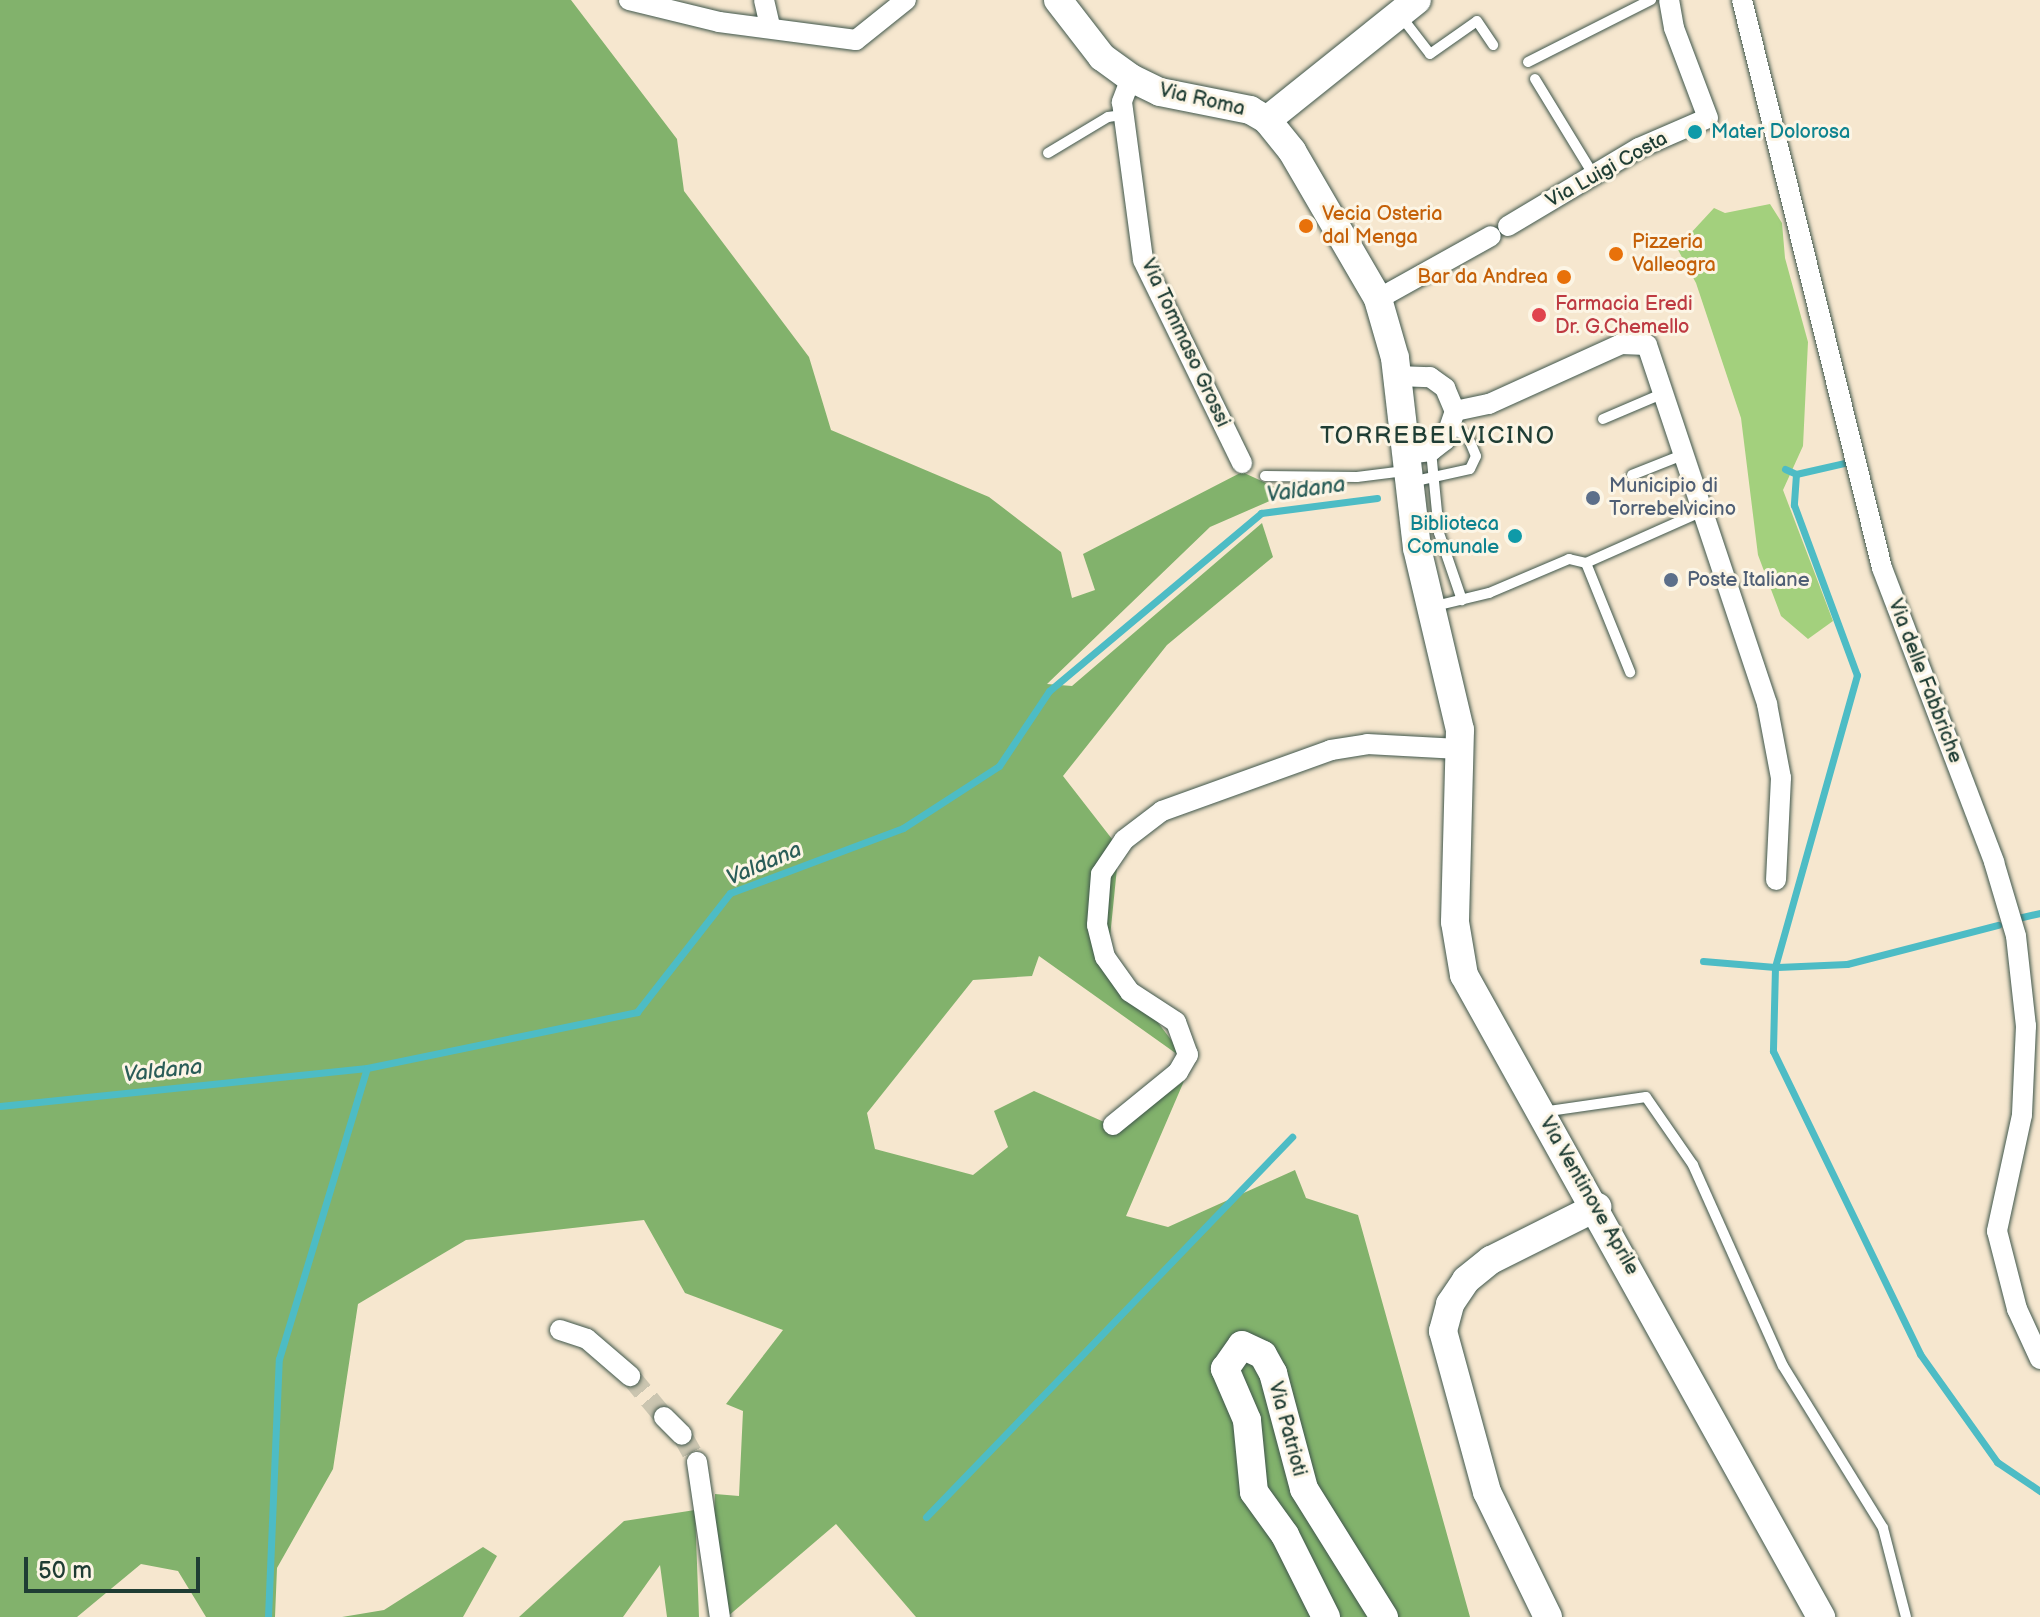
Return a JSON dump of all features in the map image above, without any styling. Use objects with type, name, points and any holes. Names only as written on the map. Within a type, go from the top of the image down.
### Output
[{"type":"main road","name":"Via Roma","points":[[1058,0],[1102,57],[1131,78],[1160,92],[1250,110],[1267,120],[1292,151],[1378,299],[1397,376]]},
{"type":"main road","points":[[1267,120],[1405,6]]},
{"type":"main road","name":"Via Ventinove Aprile","points":[[1397,376],[1417,468],[1430,607],[1455,697],[1459,749],[1457,950],[1481,1006],[1597,1207],[1821,1617]]},
{"type":"main road","points":[[1548,1617],[1487,1492],[1443,1331],[1450,1304],[1466,1280],[1491,1260],[1597,1207]]},
{"type":"main road","name":"Via Patrioti","points":[[1326,1617],[1285,1535],[1254,1492],[1247,1420],[1225,1369],[1242,1345],[1263,1355],[1273,1373],[1304,1489],[1384,1617]]},
{"type":"street","points":[[629,0],[719,22],[770,26],[856,40],[906,0]]},
{"type":"street","points":[[764,0],[770,26]]},
{"type":"street","name":"Via Luigi Costa","points":[[1378,299],[1593,174],[1708,118],[1674,28],[1669,0]]},
{"type":"street","name":"Via delle Fabbriche","points":[[1742,0],[1882,568],[1994,862],[2016,936],[2026,1026],[2022,1115],[1997,1231],[2017,1309],[2040,1359]]},
{"type":"street","name":"Via Tommaso Grossi","points":[[1131,78],[1123,93],[1123,115],[1143,260],[1242,463]]},
{"type":"street","points":[[1417,468],[1453,419],[1621,344],[1647,345],[1666,392],[1754,658],[1775,742],[1781,778],[1776,880]]},
{"type":"street","points":[[1397,376],[1430,377],[1445,388],[1453,419]]},
{"type":"street","points":[[1113,1125],[1178,1072],[1188,1055],[1176,1022],[1130,992],[1105,957],[1097,925],[1101,874],[1124,840],[1179,804],[1331,750],[1367,744],[1459,749]]},
{"type":"street","points":[[560,1330],[587,1339],[630,1376]]},
{"type":"street","points":[[664,1417],[682,1435]]},
{"type":"street","points":[[697,1462],[720,1617]]},
{"type":"lane","points":[[1528,62],[1651,0]]},
{"type":"lane","points":[[1405,6],[1430,54],[1477,21],[1493,45]]},
{"type":"lane","points":[[1535,79],[1593,174]]},
{"type":"lane","points":[[1048,153],[1108,117],[1123,115]]},
{"type":"lane","points":[[1603,419],[1666,392]]},
{"type":"lane","points":[[1265,476],[1357,477],[1417,468],[1470,469],[1476,456],[1468,437],[1453,419]]},
{"type":"lane","points":[[1632,475],[1685,454]]},
{"type":"lane","points":[[1417,468],[1462,600]]},
{"type":"lane","points":[[1430,607],[1462,600],[1569,559],[1586,563],[1705,511]]},
{"type":"lane","points":[[1586,563],[1630,672]]},
{"type":"lane","points":[[1542,1112],[1646,1097],[1693,1165],[1783,1366],[1883,1528],[1906,1617]]},
{"type":"green space","points":[[0,0],[571,0],[677,139],[684,191],[809,357],[831,430],[989,497],[1061,552],[1072,598],[1095,590],[1083,554],[1242,472],[1288,493],[1210,527],[1047,684],[1072,686],[1262,523],[1273,557],[1167,645],[1063,776],[1119,848],[1108,957],[1188,1062],[1039,956],[1032,976],[973,980],[867,1113],[875,1149],[973,1175],[1008,1147],[994,1111],[1034,1091],[1120,1129],[1184,1081],[1126,1216],[1168,1227],[1295,1170],[1306,1198],[1358,1215],[1470,1617],[916,1617],[836,1524],[727,1617],[710,1617],[715,1494],[739,1496],[743,1411],[726,1404],[783,1330],[685,1293],[644,1220],[466,1240],[358,1304],[333,1469],[277,1568],[275,1617],[206,1617],[178,1571],[141,1564],[77,1617],[0,1617]]},
{"type":"green space","points":[[1770,204],[1782,223],[1785,258],[1808,342],[1803,446],[1783,490],[1833,621],[1808,639],[1781,616],[1758,555],[1741,418],[1696,283],[1677,248],[1714,208],[1725,213]]},
{"type":"green space","points":[[695,1510],[699,1617],[667,1617],[660,1565],[623,1617],[519,1617],[624,1521]]},
{"type":"green space","points":[[483,1547],[497,1556],[463,1617],[342,1617],[384,1610]]},
{"type":"waterway","name":"Valdana","points":[[1785,469],[1796,474],[1844,463]]},
{"type":"waterway","points":[[1796,474],[1794,505],[1857,675],[1775,967],[1773,1051],[1920,1354],[1997,1462],[2040,1491]]},
{"type":"waterway","name":"Valdana","points":[[0,1106],[367,1068],[637,1012],[730,893],[903,828],[999,766],[1049,691],[1261,513],[1377,498]]},
{"type":"waterway","points":[[2018,918],[2040,913]]},
{"type":"waterway","points":[[1703,961],[1775,967],[1847,964],[1998,925]]},
{"type":"waterway","points":[[268,1617],[279,1359],[367,1068]]},
{"type":"waterway","points":[[926,1517],[1292,1137]]},
{"type":"tunnel","points":[[630,1376],[664,1417]]},
{"type":"tunnel","points":[[682,1435],[697,1462]]},
{"type":"place","name":"Mater Dolorosa","points":[[1695,132]]},
{"type":"place","name":"Vecia Osteria dal Menga","points":[[1306,226]]},
{"type":"place","name":"Pizzeria Valleogra","points":[[1616,254]]},
{"type":"place","name":"Bar da Andrea","points":[[1564,277]]},
{"type":"place","name":"Farmacia Eredi Dr. G.Chemello","points":[[1539,315]]},
{"type":"place","name":"Municipio di Torrebelvicino","points":[[1593,498]]},
{"type":"place","name":"Biblioteca Comunale","points":[[1515,536]]},
{"type":"place","name":"Poste Italiane","points":[[1671,580]]},
{"type":"district","name":"TORREBELVICINO","points":[[1438,436]]}]
